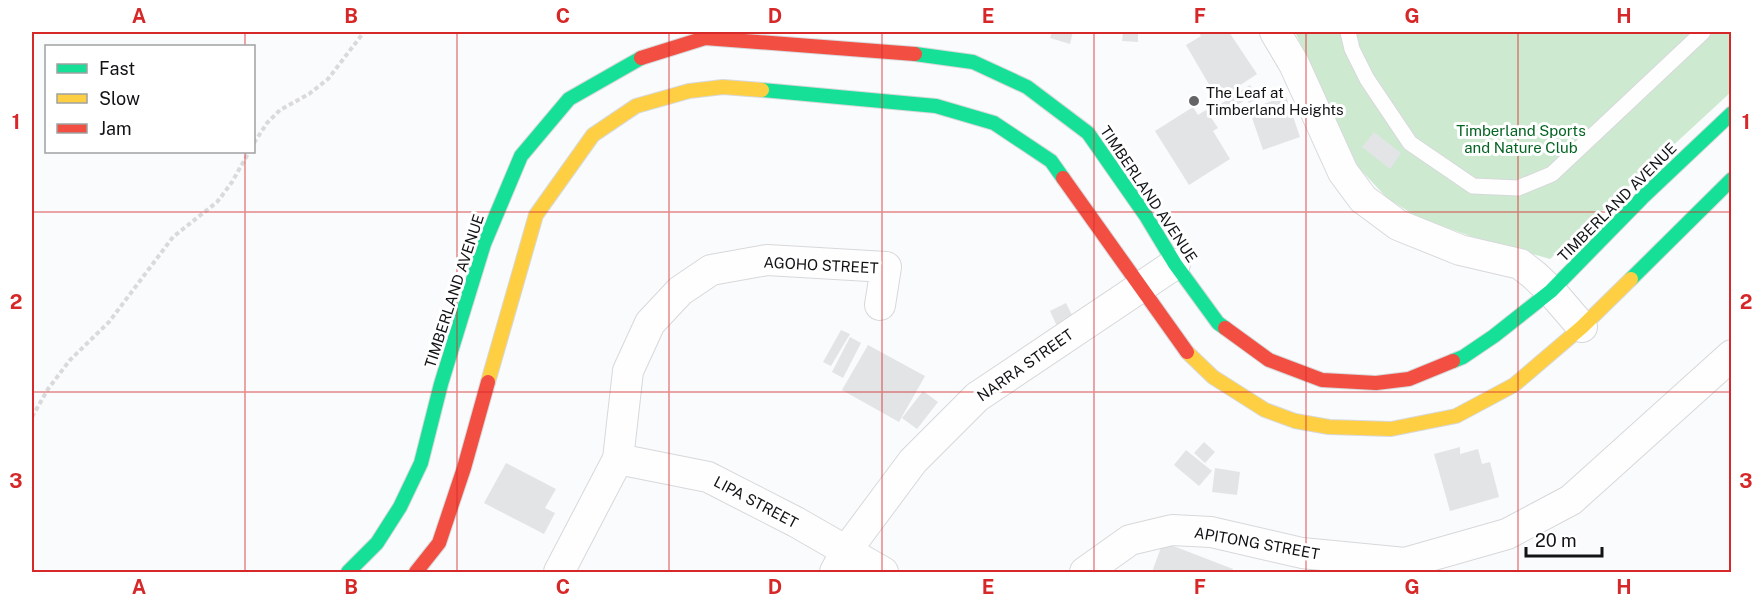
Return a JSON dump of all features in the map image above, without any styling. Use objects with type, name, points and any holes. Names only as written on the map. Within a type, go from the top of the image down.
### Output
[{"type":"street","points":[[1275,32],[1294,64],[1343,172],[1363,199],[1398,225],[1460,250],[1520,264],[1551,291],[1582,327]]},
{"type":"street","name":"TIMBERLAND AVENUE","points":[[348,573],[377,543],[400,507],[421,463],[446,386],[484,244],[521,156],[569,99],[642,57],[705,39],[915,54],[973,62],[1028,87],[1088,133],[1146,216],[1175,264],[1218,322],[1269,360],[1322,380],[1376,383],[1409,379],[1463,357],[1494,336],[1551,291],[1642,198],[1731,113]]},
{"type":"street","points":[[416,573],[439,543],[464,468],[477,397],[536,215],[593,135],[636,106],[689,91],[723,87],[936,106],[994,123],[1051,160],[1186,351],[1213,377],[1265,410],[1295,421],[1329,427],[1391,429],[1456,416],[1514,385],[1582,327],[1731,179]]},
{"type":"street","name":"AGOHO STREET","points":[[559,573],[618,459],[628,371],[650,323],[680,291],[711,270],[767,260],[886,267],[880,305]]},
{"type":"street","name":"NARRA STREET","points":[[841,562],[913,461],[977,398],[1175,264]]},
{"type":"street","name":"APITONG STREET","points":[[1085,573],[1130,540],[1172,530],[1210,532],[1302,553],[1405,563],[1507,534],[1571,500],[1731,355]]},
{"type":"street","name":"LIPA STREET","points":[[618,459],[708,477],[796,522],[841,562],[883,573]]},
{"type":"lane","points":[[1348,32],[1352,49],[1367,79],[1410,143],[1473,186],[1518,188],[1552,174],[1703,32]]},
{"type":"path","points":[[255,141],[267,123],[280,110],[309,94],[328,79],[364,32]]},
{"type":"path","points":[[32,417],[48,389],[70,360],[109,322],[170,240],[221,196],[248,153]]},
{"type":"green space","name":"Timberland Sports and Nature Club","points":[[1295,32],[1731,32],[1731,92],[1550,259],[1473,237],[1419,218],[1387,198],[1358,167]]},
{"type":"building","points":[[1052,32],[1073,32],[1070,44],[1050,38]]},
{"type":"building","points":[[1123,32],[1138,32],[1138,42],[1122,41]]},
{"type":"building","points":[[1198,32],[1229,32],[1257,74],[1218,100],[1186,45],[1201,36]]},
{"type":"building","points":[[1250,85],[1258,98],[1249,103],[1247,99],[1224,113],[1219,105]]},
{"type":"building","points":[[1286,96],[1300,137],[1263,150],[1249,109]]},
{"type":"building","points":[[1193,107],[1198,115],[1206,110],[1218,128],[1213,131],[1230,159],[1189,185],[1155,131]]},
{"type":"building","points":[[1374,132],[1401,153],[1390,169],[1362,147]]},
{"type":"building","points":[[1066,303],[1078,327],[1061,335],[1050,311]]},
{"type":"building","points":[[841,330],[850,334],[831,366],[823,362]]},
{"type":"building","points":[[850,337],[861,343],[843,378],[832,372]]},
{"type":"building","points":[[868,345],[925,376],[899,422],[842,390]]},
{"type":"building","points":[[923,391],[938,402],[917,429],[902,418]]},
{"type":"building","points":[[1204,442],[1215,452],[1205,463],[1194,453]]},
{"type":"building","points":[[1460,447],[1460,454],[1478,449],[1482,464],[1490,462],[1499,497],[1450,511],[1434,454]]},
{"type":"building","points":[[1186,450],[1212,471],[1199,486],[1174,465]]},
{"type":"building","points":[[506,463],[556,489],[545,508],[555,513],[544,534],[484,503]]},
{"type":"building","points":[[1215,468],[1240,472],[1237,495],[1212,492]]},
{"type":"building","points":[[1163,542],[1233,569],[1232,572],[1152,572]]},
{"type":"traffic: fast","points":[[915,54],[973,62],[1027,87],[1088,133],[1146,216],[1175,264],[1218,323],[1225,328]]},
{"type":"traffic: fast","points":[[348,572],[377,543],[400,507],[421,463],[441,384],[484,244],[521,156],[569,99],[641,58]]},
{"type":"traffic: fast","points":[[762,90],[936,106],[994,123],[1051,161],[1063,178]]},
{"type":"traffic: fast","points":[[1453,361],[1494,336],[1551,291],[1642,198],[1732,113]]},
{"type":"traffic: fast","points":[[1631,279],[1732,179]]},
{"type":"traffic: slow","points":[[488,382],[536,215],[593,135],[636,106],[689,91],[723,87],[762,90]]},
{"type":"traffic: slow","points":[[1187,352],[1213,377],[1265,410],[1295,421],[1329,427],[1391,429],[1456,416],[1514,385],[1582,327],[1631,279]]},
{"type":"traffic: jam","points":[[641,58],[705,38],[915,54]]},
{"type":"traffic: jam","points":[[1063,178],[1187,352]]},
{"type":"traffic: jam","points":[[1225,328],[1269,360],[1322,380],[1376,383],[1409,379],[1453,361]]},
{"type":"traffic: jam","points":[[416,572],[439,543],[464,468],[488,382]]},
{"type":"place","name":"The Leaf at Timberland Heights","points":[[1194,101]]}]
